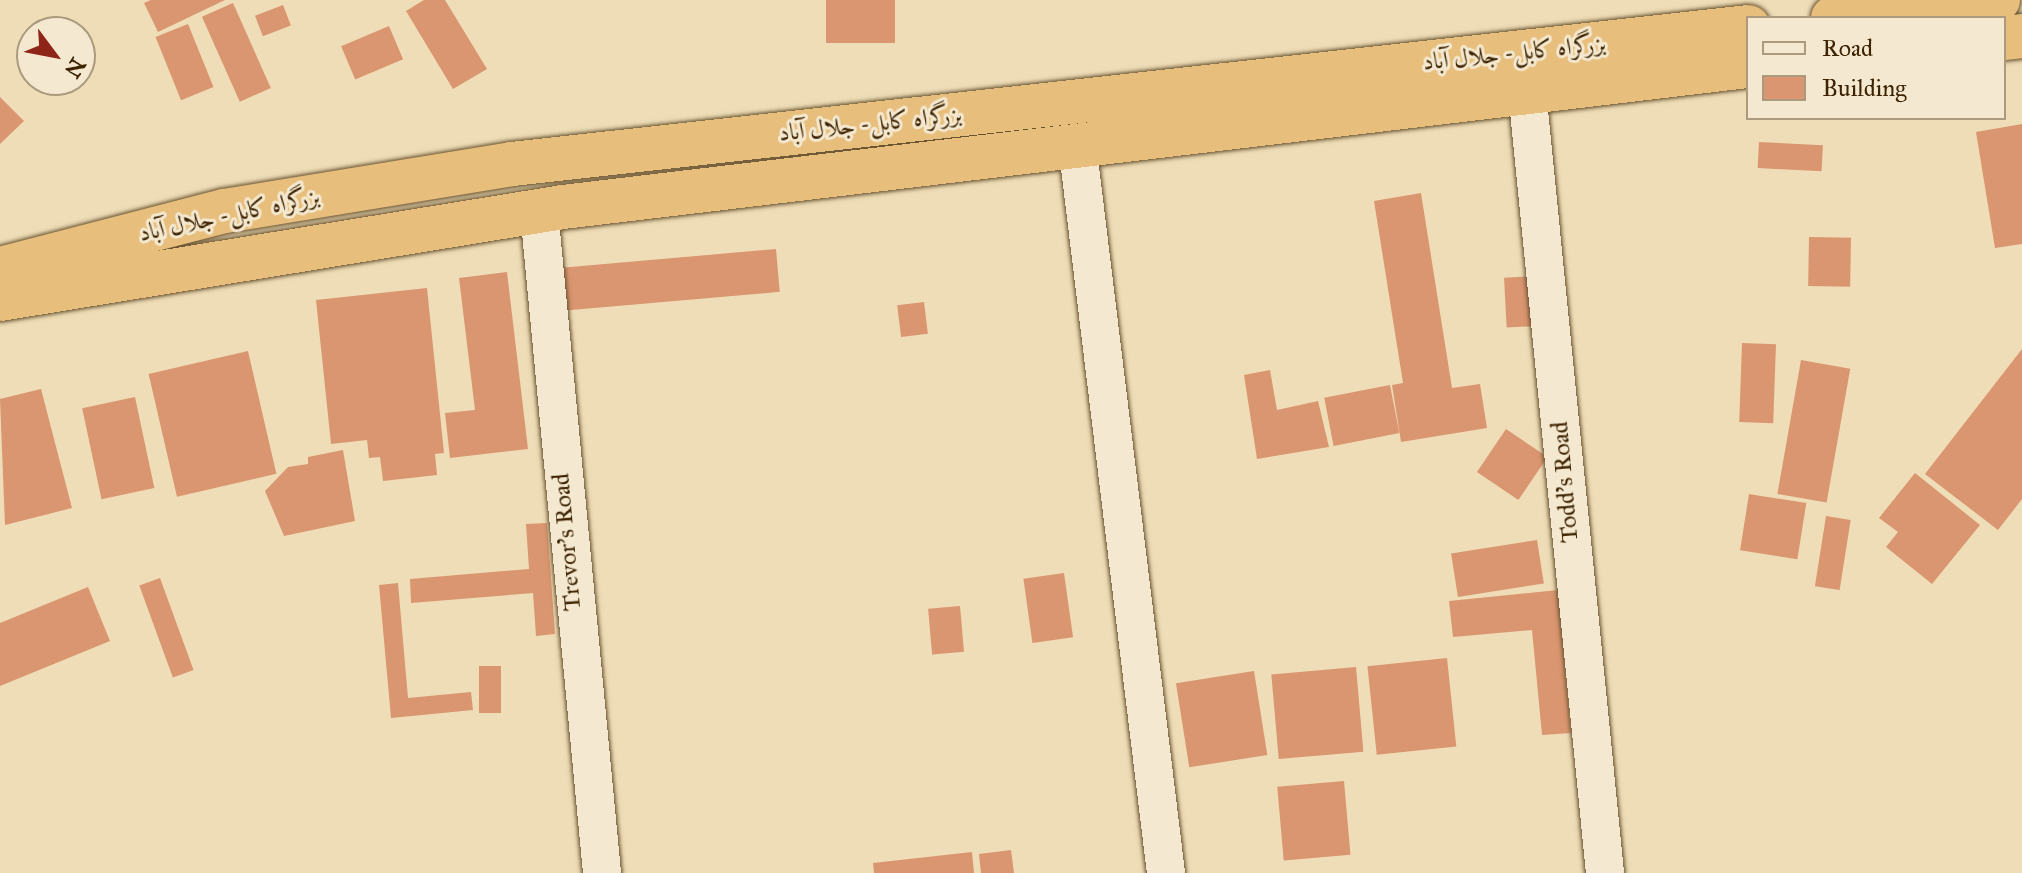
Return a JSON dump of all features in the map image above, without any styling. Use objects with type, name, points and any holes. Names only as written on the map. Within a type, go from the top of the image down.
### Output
[{"type":"highway","points":[[1851,16],[1998,0]]},
{"type":"highway","name":"بزرگراه کابل- جلال آباد","points":[[0,269],[225,211],[512,164],[1746,27]]},
{"type":"highway","name":"بزرگراه کابل- جلال آباد","points":[[0,299],[539,211],[1077,143],[1746,66]]},
{"type":"street","name":"Todd's Road","points":[[1527,91],[1605,873]]},
{"type":"street","points":[[1077,143],[1166,873]]},
{"type":"street","name":"Trevor's Road","points":[[539,211],[602,873]]},
{"type":"building","points":[[151,0],[225,0],[158,32],[144,3]]},
{"type":"building","points":[[424,0],[445,0],[487,69],[453,89],[406,11]]},
{"type":"building","points":[[826,0],[895,0],[895,43],[826,43]]},
{"type":"building","points":[[233,3],[271,88],[240,102],[202,17]]},
{"type":"building","points":[[283,5],[291,26],[263,36],[255,16]]},
{"type":"building","points":[[188,24],[213,87],[181,100],[156,37]]},
{"type":"building","points":[[389,26],[403,59],[355,79],[341,46]]},
{"type":"building","points":[[0,97],[24,121],[0,144]]},
{"type":"building","points":[[2022,124],[2022,244],[1995,248],[1976,132]]},
{"type":"building","points":[[1759,142],[1823,145],[1822,171],[1758,168]]},
{"type":"building","points":[[1421,193],[1452,388],[1480,384],[1487,428],[1401,442],[1392,385],[1403,383],[1374,201]]},
{"type":"building","points":[[1809,237],[1851,238],[1850,287],[1808,286]]},
{"type":"building","points":[[776,249],[780,292],[563,311],[559,268]]},
{"type":"building","points":[[507,272],[528,449],[450,458],[445,413],[475,410],[459,278]]},
{"type":"building","points":[[1536,276],[1539,326],[1507,328],[1504,278]]},
{"type":"building","points":[[427,288],[444,453],[435,454],[437,475],[383,481],[380,457],[369,458],[367,440],[331,444],[316,300]]},
{"type":"building","points":[[924,302],[928,334],[901,337],[897,305]]},
{"type":"building","points":[[1742,343],[1776,344],[1773,423],[1739,422]]},
{"type":"building","points":[[2022,349],[2022,499],[1998,530],[1925,474]]},
{"type":"building","points":[[248,351],[276,474],[177,497],[149,374]]},
{"type":"building","points":[[1801,360],[1850,369],[1827,503],[1777,494]]},
{"type":"building","points":[[1270,370],[1277,410],[1318,401],[1329,447],[1257,459],[1244,375]]},
{"type":"building","points":[[1390,385],[1399,433],[1334,446],[1324,398]]},
{"type":"building","points":[[41,389],[72,508],[5,525],[0,399]]},
{"type":"building","points":[[135,397],[154,488],[102,499],[82,408]]},
{"type":"building","points":[[1506,429],[1547,457],[1518,500],[1477,472]]},
{"type":"building","points":[[343,450],[355,521],[284,536],[265,491],[288,467],[308,464],[308,457]]},
{"type":"building","points":[[1915,473],[1980,525],[1932,584],[1886,547],[1898,532],[1879,518]]},
{"type":"building","points":[[1749,494],[1806,503],[1797,559],[1740,550]]},
{"type":"building","points":[[1826,516],[1851,520],[1840,590],[1815,586]]},
{"type":"building","points":[[547,523],[555,634],[536,636],[533,593],[411,603],[410,579],[529,569],[526,524]]},
{"type":"building","points":[[1537,540],[1544,583],[1458,597],[1451,554]]},
{"type":"building","points":[[1064,573],[1073,637],[1032,643],[1023,579]]},
{"type":"building","points":[[160,578],[194,670],[173,678],[139,586]]},
{"type":"building","points":[[398,583],[408,698],[471,692],[473,710],[391,718],[379,585]]},
{"type":"building","points":[[88,587],[110,641],[0,686],[0,623]]},
{"type":"building","points":[[1558,590],[1571,733],[1542,735],[1532,630],[1453,637],[1449,601]]},
{"type":"building","points":[[960,606],[964,652],[932,655],[928,609]]},
{"type":"building","points":[[1447,658],[1456,747],[1377,755],[1367,666]]},
{"type":"building","points":[[479,666],[501,666],[501,713],[479,713]]},
{"type":"building","points":[[1356,667],[1363,752],[1279,759],[1271,674]]},
{"type":"building","points":[[1254,671],[1267,755],[1189,767],[1176,683]]},
{"type":"building","points":[[1344,781],[1350,855],[1284,861],[1277,787]]},
{"type":"building","points":[[1011,850],[1014,873],[981,873],[979,854]]},
{"type":"building","points":[[972,852],[974,873],[874,873],[873,863]]}]
